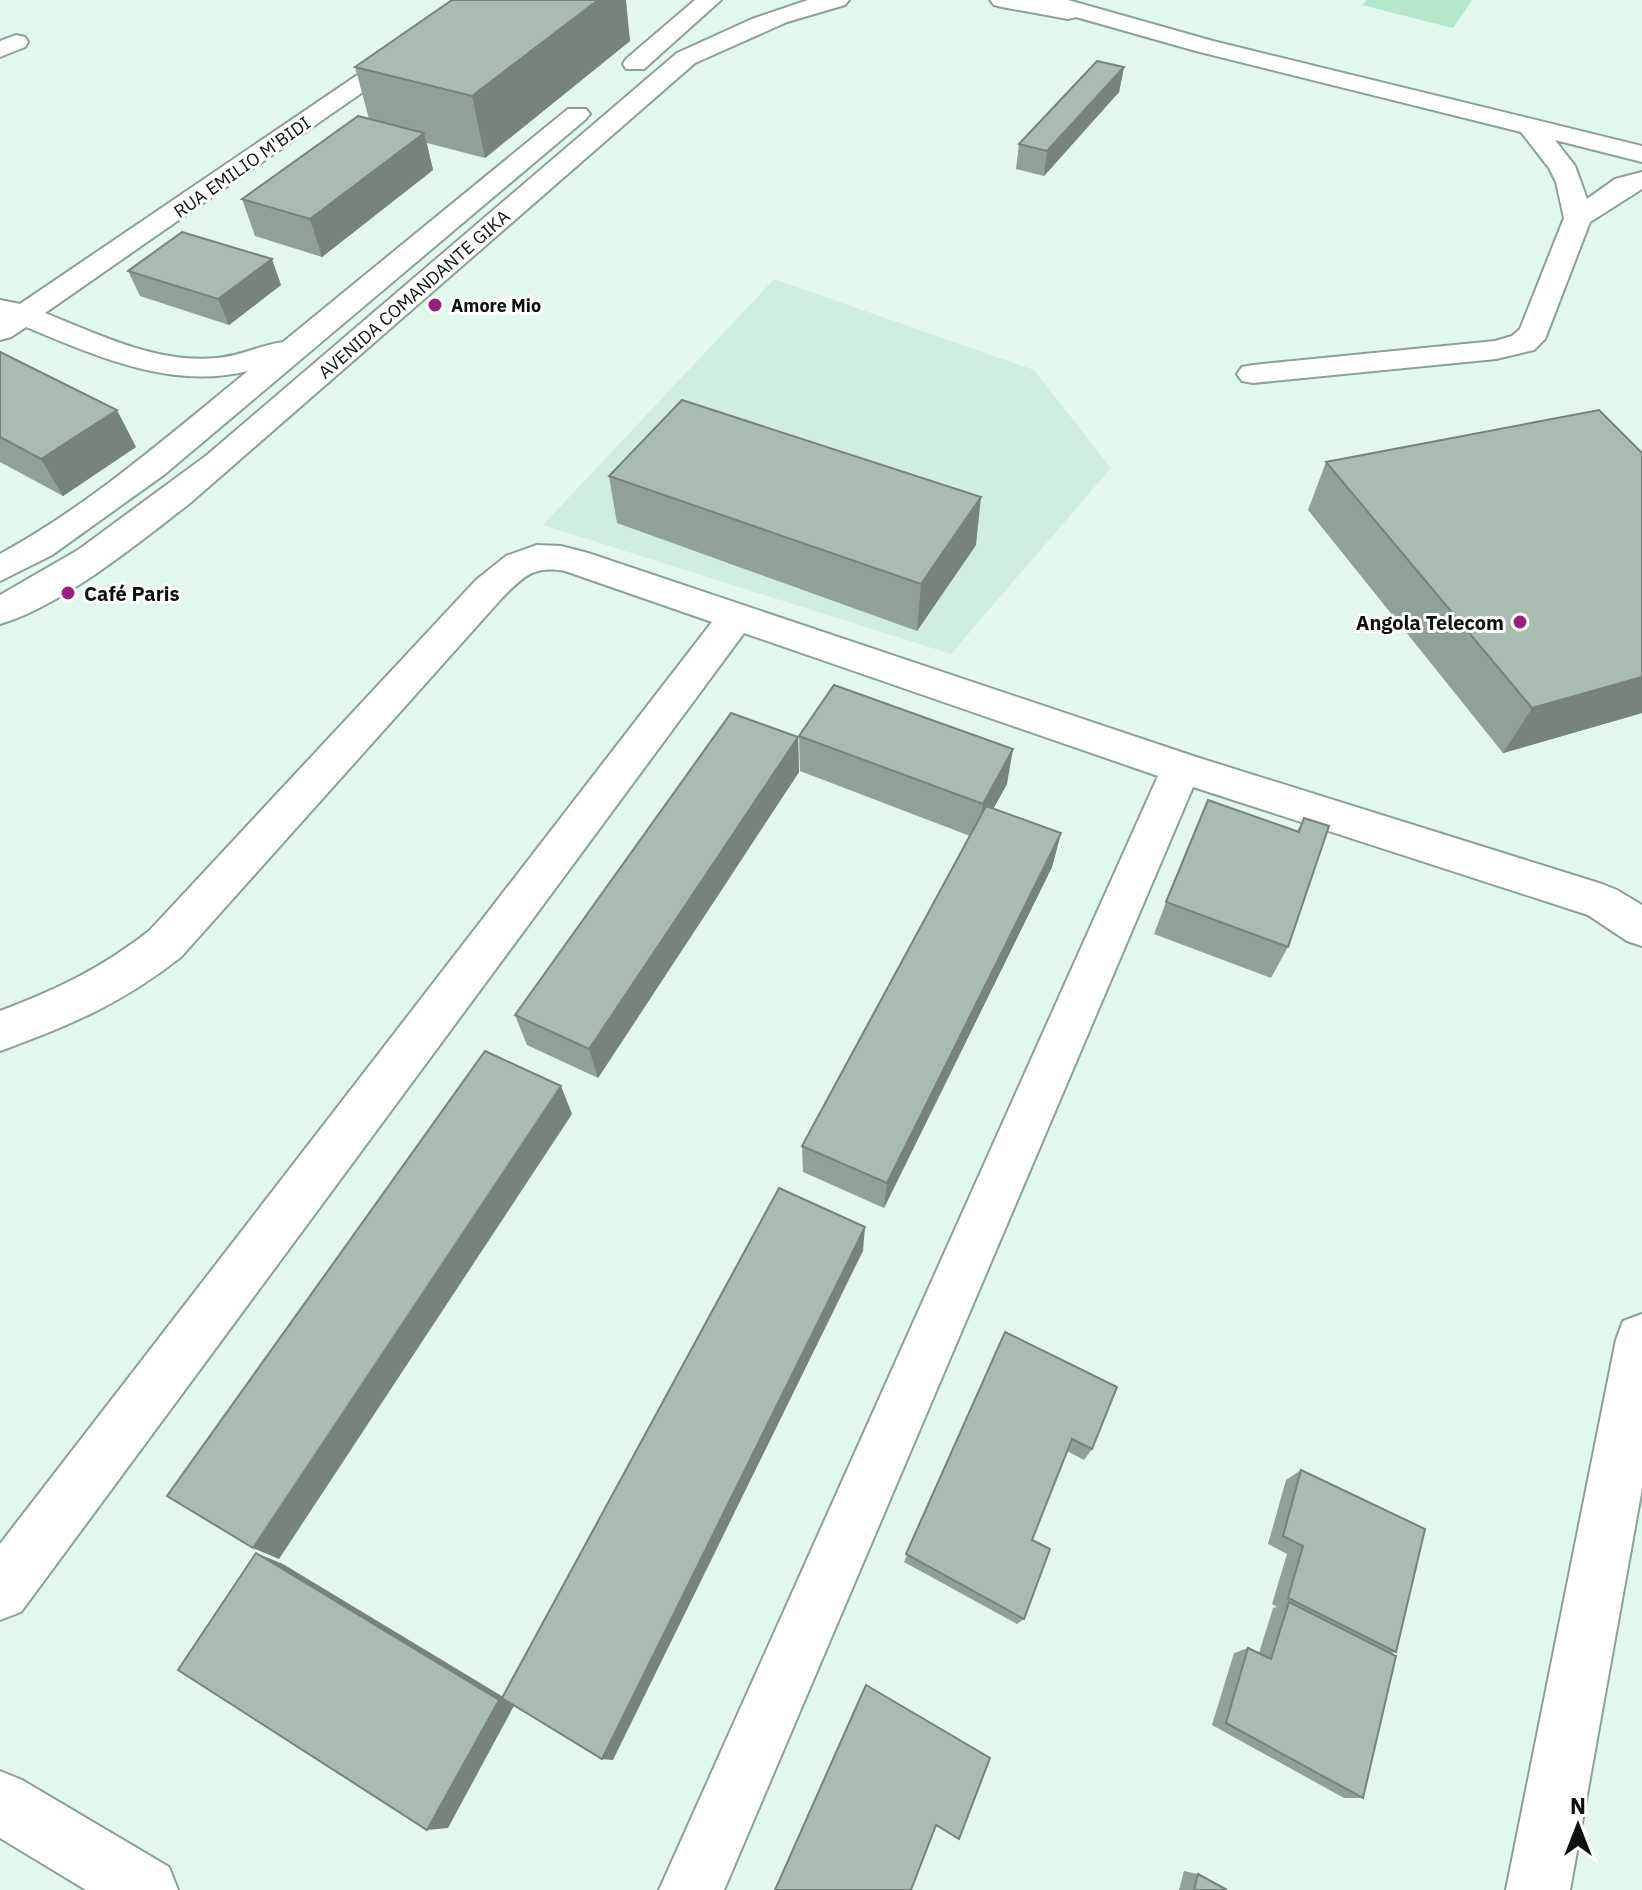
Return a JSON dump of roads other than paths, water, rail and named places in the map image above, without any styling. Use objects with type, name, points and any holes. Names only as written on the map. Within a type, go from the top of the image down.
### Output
[{"type":"street","name":"RUA EMILIO M'BIDI","points":[[8,318],[483,0]]},
{"type":"street","points":[[616,80],[709,0]]},
{"type":"street","name":"AVENIDA COMANDANTE GIKA","points":[[0,611],[91,556],[179,493],[272,417],[686,58],[757,24],[805,6],[837,0]]},
{"type":"street","points":[[1002,0],[1102,19],[1642,154]]},
{"type":"street","points":[[1042,0],[1102,19]]},
{"type":"street","name":"AVENIDA COMANDANTE GIKA","points":[[0,569],[40,547],[153,466],[592,101]]},
{"type":"street","points":[[1529,125],[1566,174],[1578,218]]},
{"type":"street","points":[[1253,374],[1496,350],[1523,343],[1534,333],[1578,218],[1625,185],[1642,180]]},
{"type":"street","points":[[8,318],[159,365],[204,368],[243,363],[285,350],[322,327]]},
{"type":"street","points":[[153,466],[179,433],[176,386],[159,365]]},
{"type":"street","points":[[0,1031],[66,1006],[124,976],[165,944],[489,589],[523,560],[542,555],[559,557],[1181,768],[1602,902],[1642,928]]},
{"type":"street","points":[[0,1591],[735,618]]},
{"type":"street","points":[[691,1890],[1181,768]]},
{"type":"street","points":[[1538,1890],[1642,1340]]},
{"type":"street","points":[[0,1802],[146,1890]]},
{"type":"place","name":"Amore Mio","points":[[435,305]]},
{"type":"place","name":"Café Paris","points":[[68,593]]},
{"type":"place","name":"Angola Telecom","points":[[1520,622]]}]
